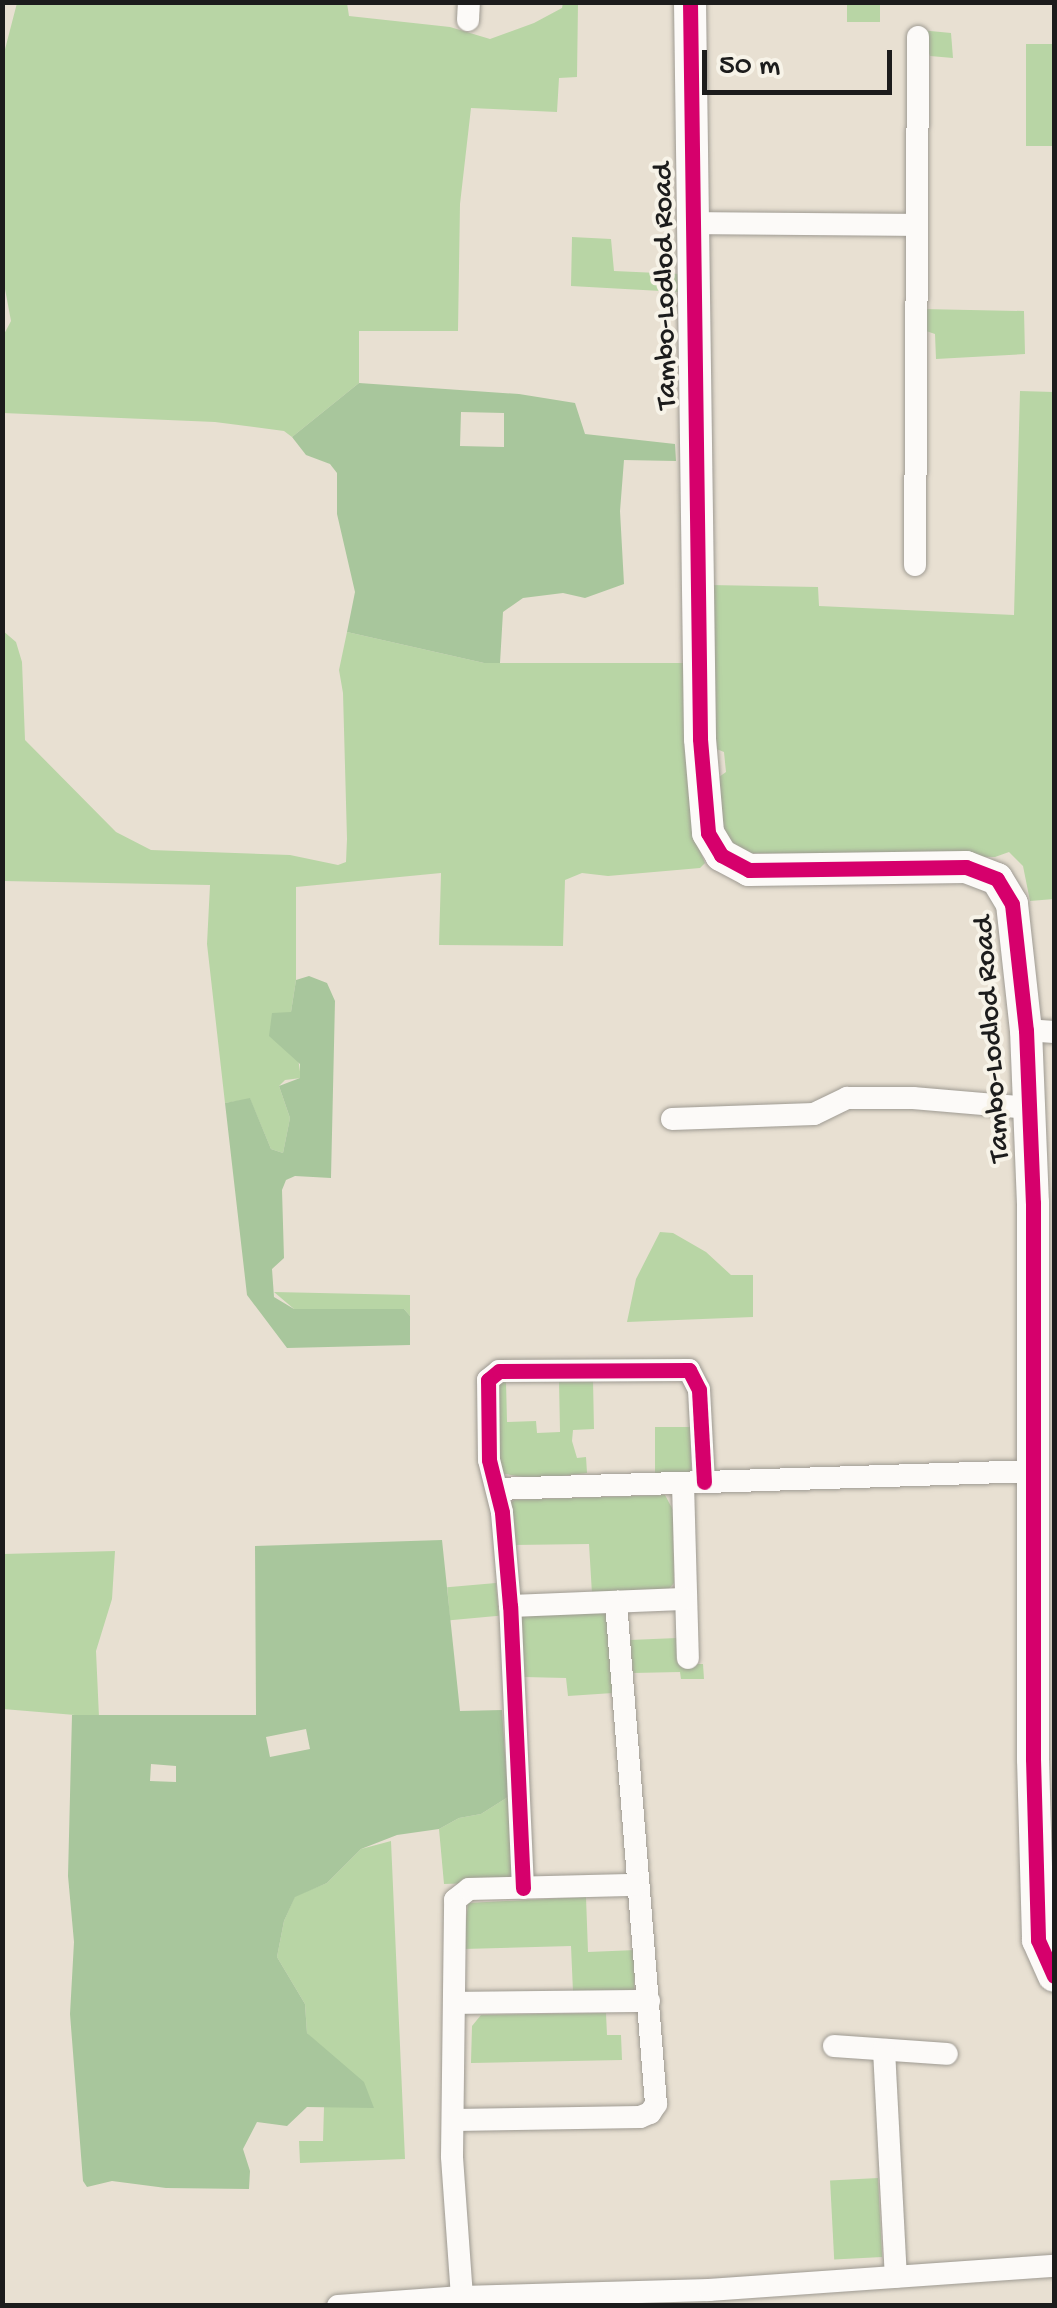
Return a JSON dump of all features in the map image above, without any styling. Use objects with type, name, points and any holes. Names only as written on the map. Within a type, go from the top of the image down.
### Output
[{"type":"street","name":"Tambo-Lodlod Road","points":[[690,2],[702,796],[708,833],[725,868],[773,872],[958,867],[997,879],[1012,904],[1040,1031],[1030,1108],[1035,1471],[1033,1759],[1038,1940],[1054,1976]]},
{"type":"street","points":[[915,565],[918,38]]},
{"type":"street","points":[[694,223],[914,225]]},
{"type":"street","points":[[672,1118],[814,1114],[847,1098],[899,1097],[1030,1108]]},
{"type":"street","points":[[524,1888],[510,1606],[496,1489],[488,1460],[486,1385],[499,1371],[688,1370],[700,1390],[684,1599],[688,1658]]},
{"type":"street","points":[[496,1489],[1035,1471]]},
{"type":"street","points":[[510,1606],[684,1599]]},
{"type":"street","points":[[454,2120],[650,2113],[657,2098],[616,1602]]},
{"type":"street","points":[[462,2297],[452,2156],[457,2003],[453,1906],[458,1895],[469,1889],[638,1885]]},
{"type":"street","points":[[457,2003],[650,2001]]},
{"type":"street","points":[[834,2046],[947,2054]]},
{"type":"street","points":[[884,2050],[896,2277]]},
{"type":"street","points":[[338,2306],[462,2297],[709,2290],[1054,2266]]},
{"type":"green space","points":[[17,3],[347,3],[349,16],[450,27],[490,39],[534,23],[562,8],[563,3],[578,3],[577,77],[559,78],[557,112],[471,108],[460,204],[458,331],[359,331],[359,383],[292,437],[284,431],[215,422],[3,413],[2,338],[11,321],[2,273],[3,57]]},
{"type":"green space","points":[[847,3],[880,3],[880,22],[847,22]]},
{"type":"green space","points":[[920,30],[951,33],[953,58],[930,56]]},
{"type":"green space","points":[[1026,44],[1054,44],[1054,146],[1026,146]]},
{"type":"green space","points":[[572,237],[611,239],[614,271],[680,274],[679,292],[571,286]]},
{"type":"green space","points":[[922,309],[1024,311],[1025,354],[936,359],[935,334],[923,330]]},
{"type":"green space","points":[[359,383],[519,394],[575,403],[585,434],[675,444],[676,461],[624,460],[620,511],[624,584],[585,598],[563,593],[523,598],[503,612],[500,663],[484,663],[347,632],[355,592],[337,514],[337,473],[330,464],[306,455],[292,437]],"holes":[[[461,412],[504,413],[504,447],[460,446]]]},
{"type":"green space","points":[[1020,391],[1054,392],[1054,899],[1030,901],[1023,866],[1009,852],[995,857],[747,853],[725,843],[719,777],[726,772],[724,752],[714,748],[710,585],[818,587],[819,606],[1014,615]]},
{"type":"green space","points":[[2,630],[16,642],[22,662],[25,740],[116,832],[151,850],[290,855],[338,865],[346,862],[347,839],[339,670],[347,632],[484,663],[687,663],[698,846],[705,863],[700,868],[608,876],[582,873],[565,880],[563,946],[439,945],[441,873],[296,887],[296,980],[291,1012],[301,1078],[285,1080],[279,1086],[290,1118],[283,1153],[271,1149],[250,1099],[225,1103],[207,944],[210,885],[3,881]]},
{"type":"green space","points":[[309,976],[327,983],[335,1001],[331,1178],[295,1176],[286,1180],[282,1190],[284,1258],[272,1269],[274,1297],[294,1309],[404,1309],[410,1316],[410,1345],[287,1348],[247,1295],[225,1103],[250,1098],[271,1149],[283,1153],[290,1118],[279,1086],[300,1078],[300,1064],[269,1036],[272,1013],[291,1012],[296,980]]},
{"type":"green space","points":[[660,1232],[673,1233],[706,1252],[731,1275],[753,1275],[753,1317],[627,1322],[636,1279]]},
{"type":"green space","points":[[274,1292],[410,1295],[410,1316],[404,1309],[294,1309]]},
{"type":"green space","points":[[593,1380],[594,1429],[573,1430],[572,1441],[577,1458],[586,1457],[587,1473],[535,1479],[499,1473],[500,1383],[506,1382],[507,1422],[536,1421],[537,1433],[560,1432],[559,1381]]},
{"type":"green space","points":[[655,1427],[691,1427],[691,1476],[655,1476]]},
{"type":"green space","points":[[665,1495],[673,1510],[674,1583],[668,1590],[592,1594],[589,1544],[513,1545],[510,1504],[514,1500]]},
{"type":"green space","points":[[442,1540],[460,1711],[502,1710],[508,1797],[481,1814],[459,1818],[439,1829],[397,1835],[361,1849],[327,1883],[295,1897],[284,1921],[277,1957],[305,2004],[307,2033],[364,2082],[374,2108],[307,2107],[287,2126],[257,2122],[243,2149],[250,2171],[249,2189],[166,2188],[112,2181],[87,2187],[83,2181],[70,2014],[74,1942],[68,1876],[72,1715],[256,1715],[255,1546]],"holes":[[[306,1729],[310,1749],[270,1757],[266,1737]],[[151,1764],[176,1766],[176,1782],[150,1781]]]},
{"type":"green space","points":[[115,1551],[112,1599],[96,1651],[99,1717],[3,1709],[3,1554]]},
{"type":"green space","points":[[496,1583],[499,1616],[450,1620],[447,1587]]},
{"type":"green space","points":[[606,1612],[613,1693],[568,1696],[566,1678],[524,1677],[521,1616]]},
{"type":"green space","points":[[677,1638],[679,1664],[703,1664],[704,1679],[681,1679],[680,1672],[633,1673],[630,1640]]},
{"type":"green space","points":[[508,1797],[515,1874],[507,1882],[444,1884],[439,1829],[459,1818],[481,1814]]},
{"type":"green space","points":[[391,1841],[405,2159],[300,2163],[299,2141],[323,2141],[324,2107],[373,2107],[307,2033],[305,2004],[277,1957],[284,1921],[295,1896],[327,1883],[361,1849]]},
{"type":"green space","points":[[586,1897],[588,1952],[636,1950],[634,1991],[573,1992],[571,1946],[463,1949],[468,1903]]},
{"type":"green space","points":[[606,2013],[607,2035],[621,2035],[622,2060],[471,2063],[472,2026],[481,2015]]},
{"type":"green space","points":[[878,2178],[882,2257],[834,2259],[830,2181]]},
{"type":"cycle path","points":[[690,2],[700,739],[708,833],[721,855],[749,870],[966,867],[997,879],[1012,904],[1026,1030],[1033,1203],[1033,1759],[1038,1940],[1054,1976]]},
{"type":"cycle path","points":[[523,1888],[510,1606],[502,1512],[489,1460],[488,1380],[499,1371],[689,1370],[699,1390],[704,1482]]}]
